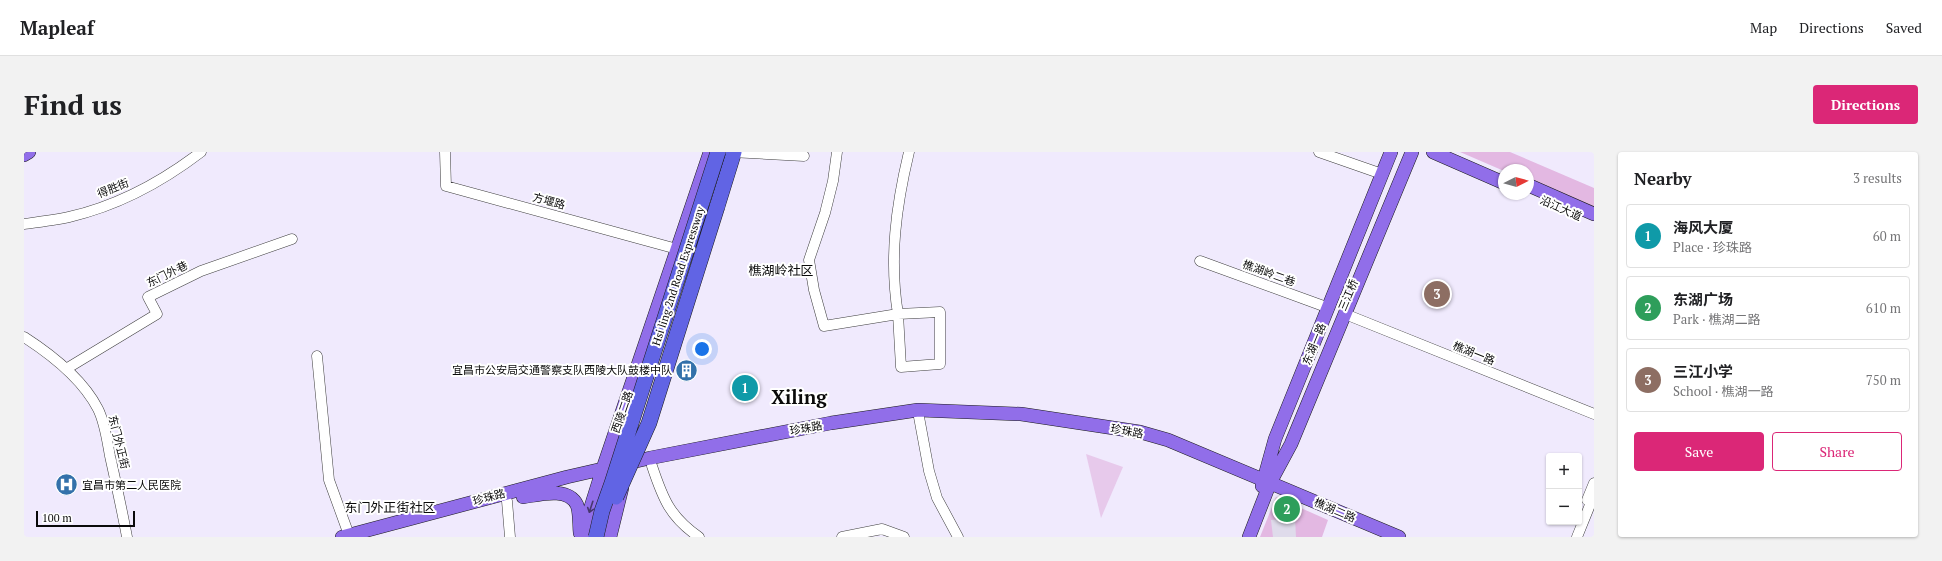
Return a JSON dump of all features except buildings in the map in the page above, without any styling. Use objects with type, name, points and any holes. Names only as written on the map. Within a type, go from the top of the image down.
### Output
[{"type":"highway","points":[[615,498],[649,423],[717,207],[731,152]]},
{"type":"highway","name":"Hsi ling 2nd Road Expressway","points":[[604,537],[663,337],[731,152]]},
{"type":"highway","name":"Hsi ling 2nd Road Expressway","points":[[596,537],[602,511],[612,483],[710,153]]},
{"type":"main road","points":[[24,155],[29,152]]},
{"type":"main road","name":"西陵二路","points":[[610,537],[613,518],[628,467],[731,152]]},
{"type":"main road","name":"东湖一路","points":[[1242,537],[1267,484],[1275,439],[1391,152]]},
{"type":"main road","name":"三江桥","points":[[1267,484],[1400,152]]},
{"type":"main road","name":"三江桥","points":[[1267,484],[1407,152]]},
{"type":"main road","points":[[1249,537],[1267,484],[1291,444],[1412,152]]},
{"type":"main road","points":[[1433,152],[1498,180]]},
{"type":"main road","points":[[1454,152],[1498,171]]},
{"type":"main road","name":"西陵二路","points":[[584,537],[588,516],[602,473],[710,153]]},
{"type":"main road","name":"沿江大道","points":[[1534,188],[1594,214]]},
{"type":"main road","name":"沿江大道","points":[[1534,197],[1594,223]]},
{"type":"main road","name":"珍珠路","points":[[373,537],[523,497],[602,473],[724,442],[918,410],[1021,414],[1140,432],[1168,440],[1267,484]]},
{"type":"main road","name":"珍珠路","points":[[628,467],[652,466],[840,428],[919,417],[1020,421],[1138,439],[1166,446],[1267,484]]},
{"type":"main road","points":[[567,477],[587,467],[599,458],[613,440]]},
{"type":"main road","name":"珍珠路","points":[[345,536],[567,477],[602,473]]},
{"type":"main road","name":"樵湖二路","points":[[1267,484],[1386,537]]},
{"type":"main road","name":"樵湖二路","points":[[1267,484],[1399,537]]},
{"type":"main road","points":[[523,497],[555,493],[572,499],[577,506],[580,537]]},
{"type":"street","name":"得胜街","points":[[24,224],[70,216],[111,203],[142,189],[201,152]]},
{"type":"street","name":"方堰路","points":[[446,152],[446,186],[678,250]]},
{"type":"street","points":[[731,152],[804,156]]},
{"type":"street","points":[[837,152],[833,181],[825,213],[809,260],[814,290],[824,326],[898,314],[940,312],[940,364],[901,367],[898,314],[894,288],[895,229],[898,201],[909,152]]},
{"type":"street","points":[[1319,152],[1382,174]]},
{"type":"street","name":"东门外巷","points":[[66,369],[157,314],[148,297],[201,271],[292,239]]},
{"type":"street","name":"樵湖岭二巷","points":[[1200,261],[1329,308]]},
{"type":"street","name":"樵湖一路","points":[[1345,314],[1594,414]]},
{"type":"street","name":"东门外正街","points":[[24,337],[44,350],[66,369],[84,387],[98,409],[105,429],[127,537]]},
{"type":"street","points":[[317,356],[329,480],[345,536]]},
{"type":"street","points":[[919,417],[929,471],[938,498],[958,537]]},
{"type":"street","points":[[652,466],[660,490],[671,512],[686,528],[700,537]]},
{"type":"street","points":[[1582,512],[1594,483]]},
{"type":"street","points":[[1577,537],[1594,495]]},
{"type":"street","points":[[507,501],[510,537]]},
{"type":"street","points":[[1572,537],[1576,525]]},
{"type":"street","points":[[842,537],[882,529],[904,537]]},
{"type":"shaded area","points":[[1460,152],[1510,152],[1594,188],[1594,210],[1534,185],[1534,164],[1498,164],[1498,168]]},
{"type":"shaded area","points":[[1086,454],[1123,467],[1101,518]]},
{"type":"shaded area","points":[[1276,497],[1328,520],[1322,537],[1260,537]]},
{"type":"shaded area","points":[[1295,518],[1296,537],[1273,537],[1271,520]]},
{"type":"place","name":"三江小学","points":[[1437,294]]},
{"type":"place","name":"宜昌市公安局交通警察支队西陵大队鼓楼中队","points":[[687,370]]},
{"type":"place","name":"海风大厦","points":[[745,388]]},
{"type":"place","name":"宜昌市第二人民医院","points":[[66,485]]},
{"type":"place","name":"东湖广场","points":[[1287,509]]},
{"type":"district","name":"樵湖岭社区","points":[[781,270]]},
{"type":"district","name":"Xiling","points":[[799,397]]},
{"type":"district","name":"东门外正街社区","points":[[390,507]]}]
